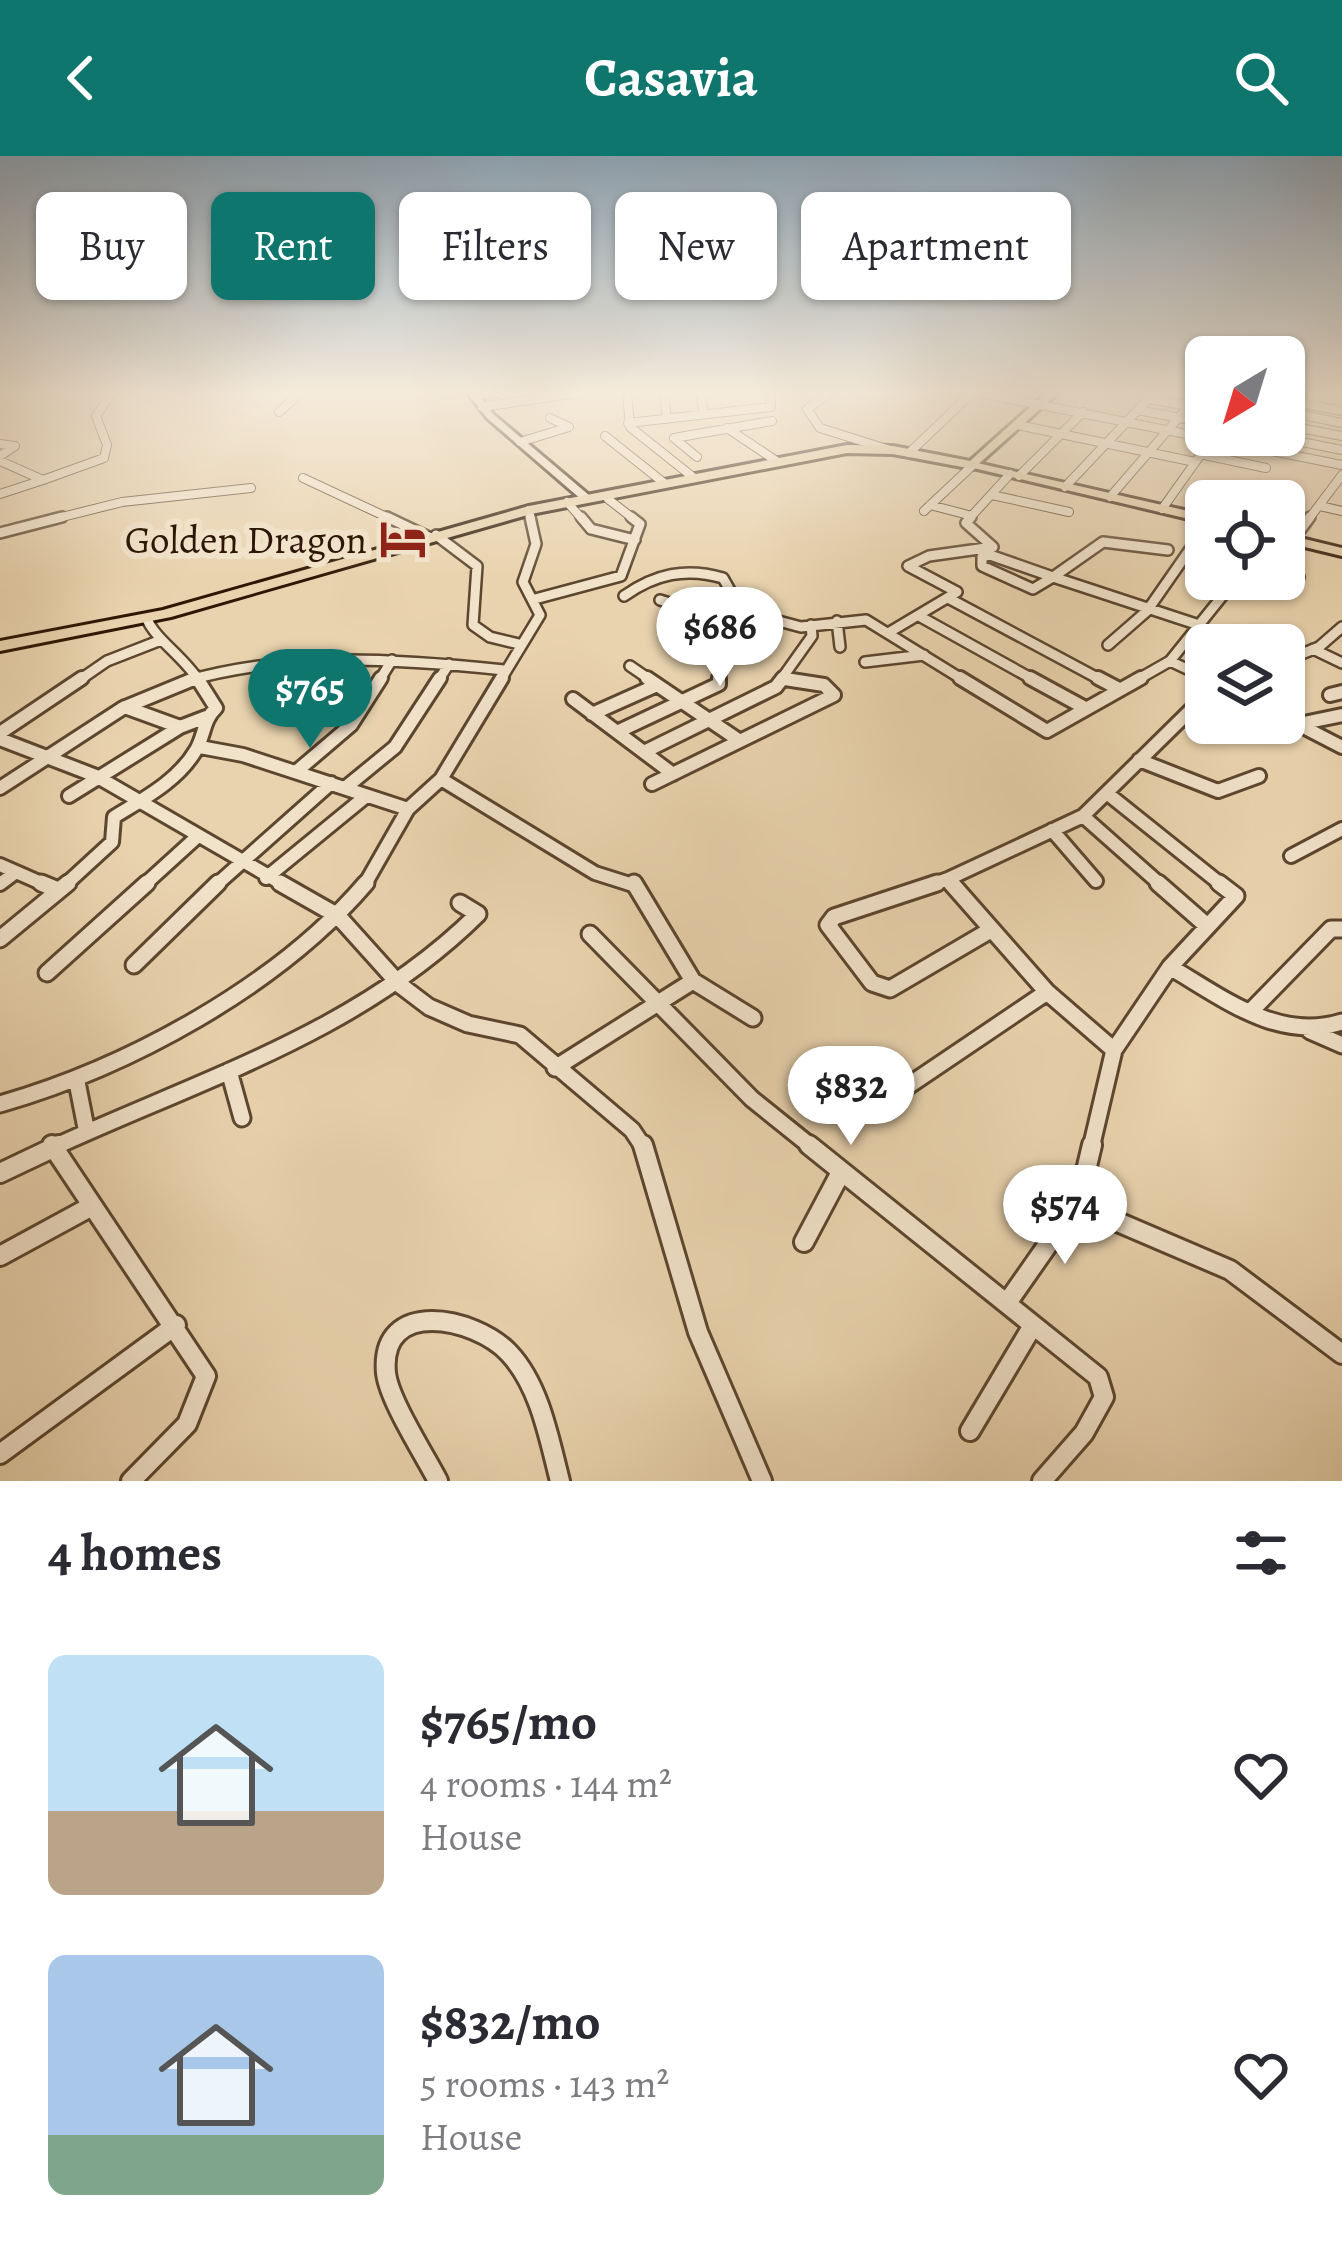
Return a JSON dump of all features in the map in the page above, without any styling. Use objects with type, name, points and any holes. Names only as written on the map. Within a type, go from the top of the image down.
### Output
[{"type":"highway","points":[[0,646],[147,619],[529,510],[813,455]]},
{"type":"highway","points":[[919,455],[973,465],[984,455]]},
{"type":"main road","points":[[973,465],[1185,518]]},
{"type":"main road","points":[[1305,543],[1342,552]]},
{"type":"street","points":[[0,494],[105,455]]},
{"type":"street","points":[[535,455],[586,498]]},
{"type":"street","points":[[629,455],[664,483]]},
{"type":"street","points":[[666,455],[694,478]]},
{"type":"street","points":[[693,455],[698,458]]},
{"type":"street","points":[[767,455],[778,462]]},
{"type":"street","points":[[1037,455],[992,495],[966,527],[989,551],[1052,578],[1195,624]]},
{"type":"street","points":[[1065,487],[1094,455]]},
{"type":"street","points":[[1110,497],[1146,455]]},
{"type":"street","points":[[1172,455],[1265,468]]},
{"type":"street","points":[[1302,456],[1342,465]]},
{"type":"street","points":[[1162,509],[1198,458]]},
{"type":"street","points":[[0,459],[43,480]]},
{"type":"street","points":[[972,516],[927,508],[973,465]]},
{"type":"street","points":[[1305,522],[1336,493],[1342,475]]},
{"type":"street","points":[[303,478],[433,536],[477,566],[473,625],[490,638],[519,644]]},
{"type":"street","points":[[0,533],[122,502],[251,488]]},
{"type":"street","points":[[992,495],[1027,502]]},
{"type":"street","points":[[608,499],[640,524],[622,576]]},
{"type":"street","points":[[567,502],[591,529],[635,540]]},
{"type":"street","points":[[1320,506],[1342,511]]},
{"type":"street","points":[[0,1104],[77,1082],[212,1010],[338,916],[378,869],[408,809],[441,779],[540,616],[523,582],[536,544],[529,510]]},
{"type":"street","points":[[989,551],[982,569],[1037,588],[1103,542],[1168,550]]},
{"type":"street","points":[[888,633],[957,592],[908,566],[928,556],[989,551]]},
{"type":"street","points":[[1108,644],[1147,610],[1185,554]]},
{"type":"street","points":[[624,596],[640,584],[690,569],[723,578],[740,603],[771,619],[811,625],[866,620],[1047,730],[1170,661],[1185,645]]},
{"type":"street","points":[[535,599],[622,576],[640,584]]},
{"type":"street","points":[[950,598],[1119,689]]},
{"type":"street","points":[[660,600],[708,615],[740,603]]},
{"type":"street","points":[[919,616],[1085,708]]},
{"type":"street","points":[[69,796],[216,708],[179,650],[161,640],[147,619]]},
{"type":"street","points":[[617,732],[723,680],[721,634],[756,633],[771,619]]},
{"type":"street","points":[[837,621],[840,646]]},
{"type":"street","points":[[644,752],[785,680],[812,636],[811,625]]},
{"type":"street","points":[[1305,653],[1342,627]]},
{"type":"street","points":[[756,633],[756,653]]},
{"type":"street","points":[[0,736],[107,661],[161,640]]},
{"type":"street","points":[[1313,650],[1342,663]]},
{"type":"street","points":[[865,662],[925,655]]},
{"type":"street","points":[[0,788],[125,707],[193,676],[283,657],[504,670]]},
{"type":"street","points":[[297,771],[351,725],[392,660]]},
{"type":"street","points":[[1170,661],[1185,668]]},
{"type":"street","points":[[134,965],[240,861],[395,747],[449,664]]},
{"type":"street","points":[[630,666],[740,741]]},
{"type":"street","points":[[652,784],[834,694],[824,685],[785,680]]},
{"type":"street","points":[[592,714],[657,685]]},
{"type":"street","points":[[573,699],[673,774]]},
{"type":"street","points":[[125,707],[180,727]]},
{"type":"street","points":[[1305,723],[1342,715]]},
{"type":"street","points":[[0,939],[112,842],[114,817],[141,802],[200,747],[206,717]]},
{"type":"street","points":[[989,931],[890,988],[872,982],[828,925],[834,917],[948,879],[1083,816],[1185,722]]},
{"type":"street","points":[[1305,728],[1342,747]]},
{"type":"street","points":[[0,736],[96,776],[338,916],[400,986],[448,1017],[520,1035],[639,1137],[698,1333],[762,1481]]},
{"type":"street","points":[[200,747],[297,771],[408,809]]},
{"type":"street","points":[[1139,760],[1218,790],[1259,776]]},
{"type":"street","points":[[441,779],[596,873],[633,880],[693,981],[753,1018]]},
{"type":"street","points":[[1006,1303],[1079,1200],[1114,1050],[1170,967],[1237,896],[1108,794]]},
{"type":"street","points":[[266,878],[364,797]]},
{"type":"street","points":[[1083,816],[1206,925]]},
{"type":"street","points":[[1052,830],[1096,881]]},
{"type":"street","points":[[1291,856],[1341,831]]},
{"type":"street","points":[[46,973],[198,836]]},
{"type":"street","points":[[0,865],[58,890]]},
{"type":"street","points":[[0,884],[16,872]]},
{"type":"street","points":[[948,879],[1047,992],[1114,1050]]},
{"type":"street","points":[[0,1173],[86,1128],[230,1071],[400,986],[452,946],[478,914],[460,903]]},
{"type":"street","points":[[1250,1012],[1330,929],[1342,929]]},
{"type":"street","points":[[590,934],[752,1099],[1098,1377],[1104,1397],[1084,1433],[1042,1481]]},
{"type":"street","points":[[1170,967],[1250,1012],[1342,1045]]},
{"type":"street","points":[[555,1068],[693,981]]},
{"type":"street","points":[[902,1090],[1047,992]]},
{"type":"street","points":[[1307,1029],[1327,1030],[1342,1022]]},
{"type":"street","points":[[230,1071],[242,1118]]},
{"type":"street","points":[[77,1082],[86,1128]]},
{"type":"street","points":[[52,1145],[176,1324],[206,1376],[187,1424],[131,1481]]},
{"type":"street","points":[[804,1242],[841,1174]]},
{"type":"street","points":[[1079,1200],[1084,1208],[1230,1270],[1342,1354]]},
{"type":"street","points":[[0,1256],[92,1206]]},
{"type":"street","points":[[438,1481],[386,1377],[384,1358],[388,1341],[399,1329],[428,1318],[451,1322],[506,1350],[528,1387],[560,1481]]},
{"type":"street","points":[[0,1454],[176,1324]]},
{"type":"street","points":[[970,1431],[1032,1327]]},
{"type":"place","name":"Golden Dragon","points":[[403,539]]}]
